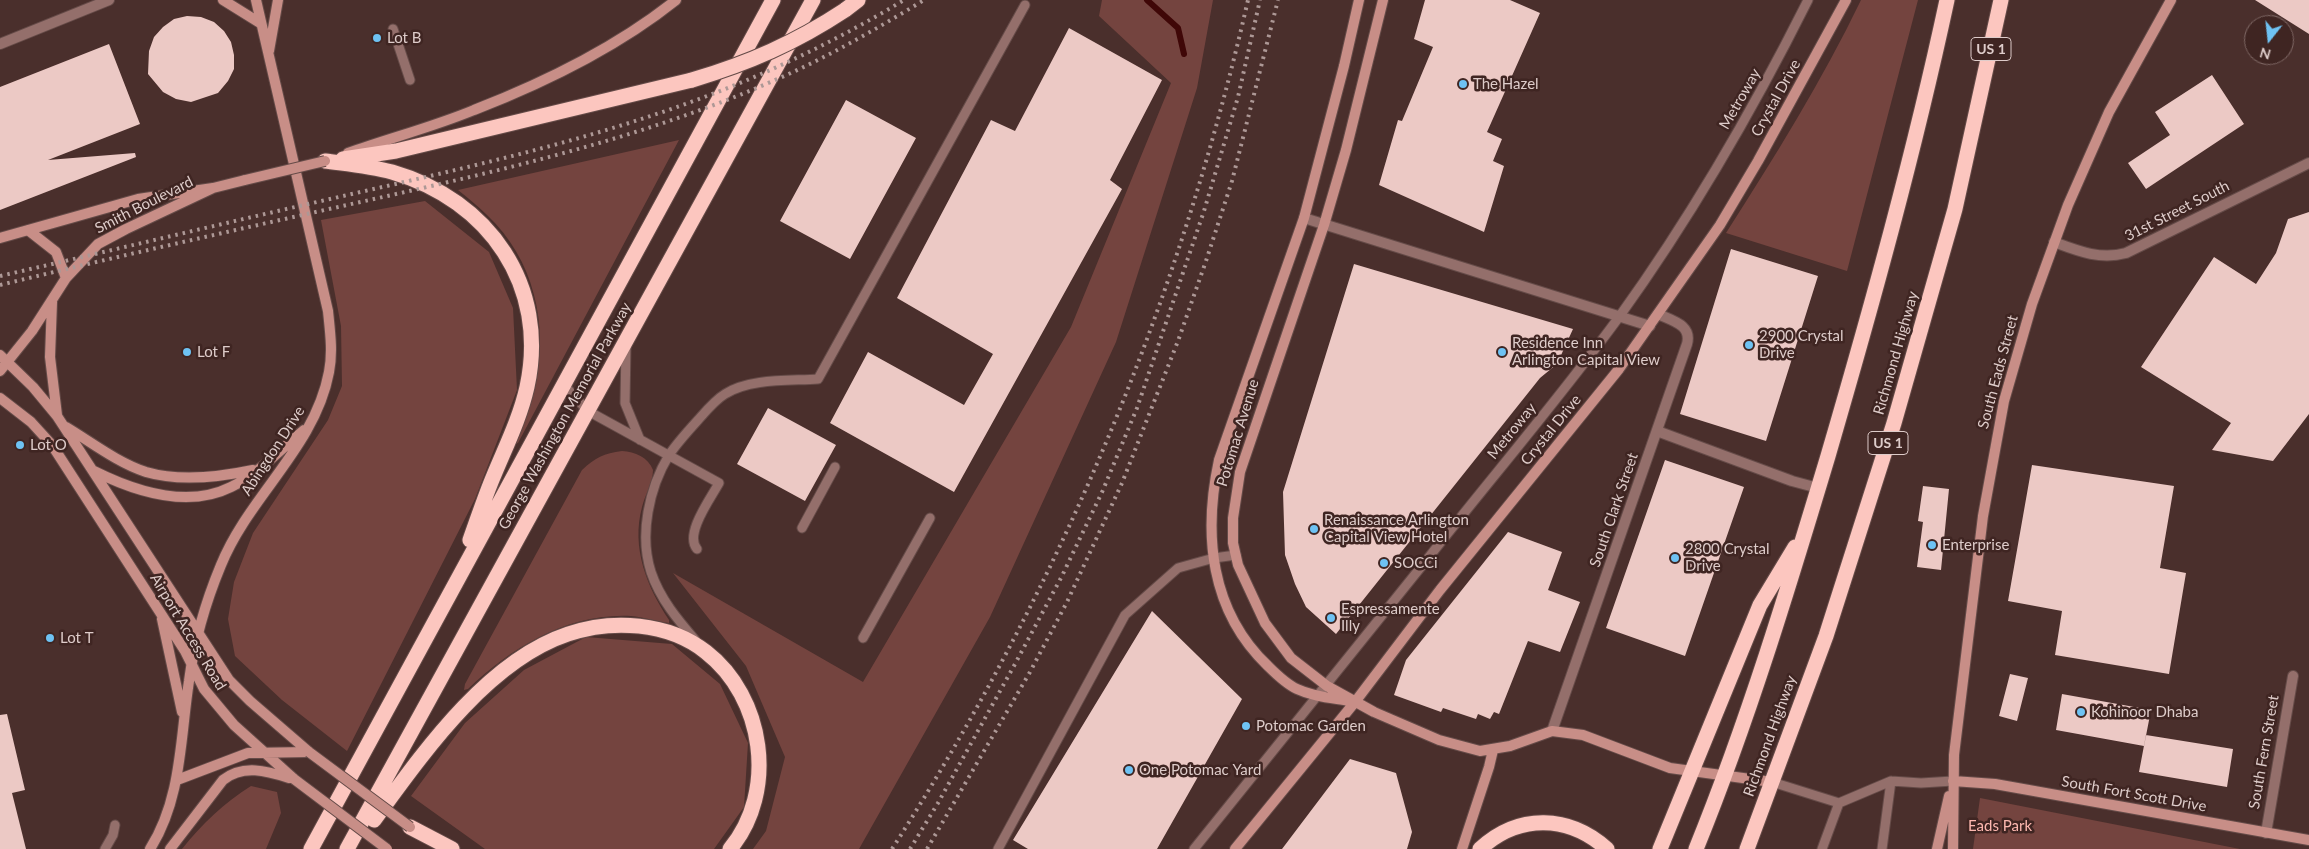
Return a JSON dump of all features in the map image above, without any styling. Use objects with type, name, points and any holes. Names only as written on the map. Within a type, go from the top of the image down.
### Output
[{"type":"highway","name":"George Washington Memorial Parkway","points":[[311,849],[773,0]]},
{"type":"highway","name":"George Washington Memorial Parkway","points":[[347,849],[813,0]]},
{"type":"highway","points":[[325,161],[396,151],[692,80],[772,53],[815,30],[858,0]]},
{"type":"highway","name":"Richmond Highway","points":[[1696,849],[1744,723],[1807,527],[1890,240],[1947,0]]},
{"type":"highway","name":"Richmond Highway","points":[[1747,849],[1826,636],[1927,313],[1955,209],[2001,0]]},
{"type":"highway","points":[[325,161],[392,172],[426,185],[454,199],[480,222],[500,246],[522,286],[528,305],[533,344],[528,386],[451,590]]},
{"type":"highway","points":[[1660,849],[1760,605],[1807,527]]},
{"type":"highway","points":[[352,849],[408,773],[458,713],[501,672],[547,643],[568,634],[614,625],[636,626],[673,634],[706,652],[735,685],[752,720],[758,741],[760,765],[757,787],[745,826],[730,849]]},
{"type":"highway","points":[[1480,849],[1508,831],[1528,824],[1548,822],[1586,832],[1607,849]]},
{"type":"highway","points":[[410,827],[452,849]]},
{"type":"street","points":[[0,44],[109,0]]},
{"type":"street","points":[[224,0],[260,23]]},
{"type":"street","name":"Abingdon Drive","points":[[150,849],[167,814],[177,780],[192,663],[215,581],[228,549],[310,425],[322,400],[329,371],[330,326],[256,0]]},
{"type":"street","points":[[268,56],[278,0]]},
{"type":"street","name":"Smith Boulevard","points":[[0,238],[138,200],[213,188],[325,161],[474,110],[539,82],[592,56],[651,20],[676,0]]},
{"type":"street","name":"Potomac Avenue","points":[[1355,702],[1318,696],[1296,689],[1276,674],[1260,658],[1245,639],[1224,599],[1217,578],[1210,532],[1214,483],[1219,460],[1304,218],[1344,66],[1359,0]]},
{"type":"street","name":"Potomac Avenue","points":[[1355,702],[1327,686],[1292,658],[1277,642],[1255,604],[1236,554],[1233,518],[1234,495],[1242,464],[1324,225],[1353,123],[1382,0]]},
{"type":"street","name":"Crystal Drive","points":[[1235,849],[1355,702],[1440,590],[1619,369],[1650,326],[1720,224],[1749,177],[1846,0]]},
{"type":"street","name":"South Eads Street","points":[[1953,849],[1955,746],[1983,516],[1995,442],[2020,341],[2054,242],[2082,171],[2105,120],[2171,0]]},
{"type":"street","name":"31st Street South","points":[[2054,242],[2096,256],[2106,257],[2126,253],[2309,163]]},
{"type":"street","name":"Smith Boulevard","points":[[0,371],[2,357],[53,300],[66,278],[86,256],[104,241],[213,188]]},
{"type":"street","points":[[1304,218],[1650,326]]},
{"type":"street","points":[[28,230],[56,252],[66,278]]},
{"type":"street","points":[[53,300],[50,348],[57,416]]},
{"type":"street","name":"South Clark Street","points":[[1552,731],[1689,338],[1684,326],[1658,314]]},
{"type":"street","points":[[2,357],[34,387],[57,416]]},
{"type":"street","name":"Airport Access Road","points":[[0,398],[31,422],[52,445],[160,612],[192,663],[204,689],[213,701],[261,752],[387,849]]},
{"type":"street","name":"Airport Access Road","points":[[57,416],[229,680],[266,716],[309,752],[410,827],[436,849]]},
{"type":"street","points":[[64,425],[122,461],[148,472],[179,477],[213,476],[257,469]]},
{"type":"street","points":[[93,470],[128,486],[158,494],[181,496],[221,492],[257,469],[310,425]]},
{"type":"street","points":[[1657,431],[1792,481],[1818,488]]},
{"type":"street","points":[[160,612],[184,720]]},
{"type":"street","name":"South Fern Street","points":[[2266,833],[2293,676]]},
{"type":"street","points":[[1355,702],[1423,733],[1454,745],[1475,750],[1493,750],[1552,731],[1582,735],[1670,768],[1772,782]]},
{"type":"street","points":[[1462,849],[1489,768],[1493,750]]},
{"type":"street","points":[[177,780],[228,759],[261,752],[309,752]]},
{"type":"street","points":[[170,849],[223,780],[230,775],[244,770],[263,771],[294,779]]},
{"type":"street","name":"South Eads Street","points":[[1937,849],[1953,781]]},
{"type":"street","name":"South Fort Scott Drive","points":[[1953,781],[1995,784],[2309,840]]},
{"type":"lane","name":"Metroway","points":[[1194,849],[1327,686],[1620,316],[1718,164],[1767,81],[1808,0]]},
{"type":"lane","points":[[706,652],[664,600],[651,571],[648,557],[646,542],[649,510],[652,497],[669,456],[685,434],[726,393],[759,384],[818,379],[1024,5]]},
{"type":"lane","points":[[392,29],[410,80]]},
{"type":"lane","points":[[626,342],[625,402],[640,440]]},
{"type":"lane","points":[[563,384],[588,411],[720,483],[694,531],[694,545],[697,549]]},
{"type":"lane","points":[[802,528],[835,466]]},
{"type":"lane","points":[[863,638],[930,518]]},
{"type":"lane","points":[[998,849],[1125,615],[1178,568],[1236,554]]},
{"type":"lane","points":[[1772,782],[1839,803],[1891,781],[1921,784],[1953,781]]},
{"type":"lane","points":[[1882,849],[1891,781]]},
{"type":"lane","points":[[1822,849],[1839,803]]},
{"type":"lane","points":[[105,849],[113,835],[115,825]]},
{"type":"green space","points":[[1102,0],[1213,0],[1197,88],[1116,342],[990,617],[859,849],[753,849],[766,831],[785,757],[746,666],[673,573],[863,682],[1071,327],[1171,83],[1099,16]]},
{"type":"green space","points":[[1861,0],[1918,0],[1847,271],[1726,233],[1814,90]]},
{"type":"green space","points":[[679,140],[518,443],[515,444],[531,401],[539,363],[540,340],[534,294],[527,272],[503,232],[484,212],[458,190]]},
{"type":"green space","points":[[425,201],[489,252],[513,308],[517,390],[475,499],[347,751],[282,700],[235,656],[228,619],[234,582],[253,533],[328,420],[342,386],[341,326],[321,220]]},
{"type":"green space","points":[[622,451],[640,456],[651,465],[653,470],[652,479],[642,507],[638,537],[643,566],[648,581],[669,623],[631,616],[585,620],[563,627],[542,636],[503,659],[468,689],[464,690],[465,684],[582,470],[600,457]]},
{"type":"green space","points":[[586,637],[672,644],[720,684],[748,743],[744,807],[714,849],[485,849],[411,796],[465,723],[524,670]]},
{"type":"green space","points":[[251,786],[277,792],[281,813],[266,849],[182,849],[214,814]]},
{"type":"green space","name":"Eads Park","points":[[1980,798],[2240,849],[1973,849]]},
{"type":"building","name":"The Hazel","points":[[1425,0],[1510,0],[1540,13],[1487,132],[1502,139],[1493,161],[1504,166],[1484,232],[1379,185],[1398,120],[1402,121],[1433,47],[1414,39]]},
{"type":"building","points":[[2255,0],[2309,0],[2309,34],[2294,25],[2294,15],[2279,15]]},
{"type":"building","points":[[187,16],[201,17],[214,22],[224,31],[231,42],[234,55],[234,69],[228,81],[218,93],[191,102],[176,99],[163,92],[148,74],[149,51],[154,37],[174,19]]},
{"type":"building","points":[[1069,28],[1162,80],[1110,180],[1122,189],[954,492],[830,423],[868,352],[964,405],[993,354],[897,298],[991,120],[1015,131]]},
{"type":"building","points":[[109,44],[140,124],[48,160],[135,153],[136,157],[0,210],[0,87]]},
{"type":"building","points":[[2212,75],[2244,124],[2146,189],[2128,163],[2170,135],[2155,112]]},
{"type":"building","points":[[846,100],[916,138],[850,259],[780,221]]},
{"type":"building","points":[[2309,212],[2309,414],[2273,461],[2212,450],[2231,423],[2141,367],[2214,257],[2256,284],[2276,253],[2288,219]]},
{"type":"building","name":"2900 Crystal Drive","points":[[1731,249],[1818,276],[1766,441],[1680,414]]},
{"type":"building","points":[[1354,264],[1573,329],[1557,364],[1540,378],[1336,634],[1306,607],[1295,584],[1285,555],[1283,492]]},
{"type":"building","points":[[768,408],[836,445],[805,501],[737,464]]},
{"type":"building","name":"2800 Crystal Drive","points":[[1665,460],[1744,487],[1685,656],[1606,628]]},
{"type":"building","points":[[2032,465],[2174,486],[2160,568],[2186,573],[2169,674],[2055,655],[2062,611],[2008,601]]},
{"type":"building","name":"Enterprise","points":[[1923,486],[1949,489],[1941,570],[1917,567],[1923,522],[1918,521]]},
{"type":"building","points":[[1508,532],[1562,552],[1548,590],[1580,602],[1560,652],[1528,641],[1499,714],[1494,712],[1490,719],[1478,714],[1476,719],[1443,708],[1441,712],[1394,695],[1406,660]]},
{"type":"building","name":"One Potomac Yard","points":[[1152,611],[1242,699],[1157,849],[1028,849],[1013,840]]},
{"type":"building","points":[[2010,674],[2028,678],[2017,721],[1999,716]]},
{"type":"building","points":[[2062,694],[2151,710],[2144,746],[2056,730]]},
{"type":"building","points":[[7,714],[25,790],[12,793],[26,849],[0,849],[0,715]]},
{"type":"building","points":[[2146,735],[2233,749],[2227,787],[2139,772]]},
{"type":"building","points":[[1350,759],[1396,773],[1412,832],[1407,849],[1282,849]]},
{"type":"waterway","points":[[1147,0],[1178,28],[1184,54]]},
{"type":"railway","points":[[0,276],[473,166],[615,127],[707,96],[758,75],[832,40],[904,0]]},
{"type":"railway","points":[[0,285],[455,180],[617,138],[670,121],[773,81],[850,43],[924,0]]},
{"type":"railway","points":[[892,849],[953,750],[1009,648],[1060,545],[1107,440],[1149,333],[1187,224],[1220,113],[1248,0]]},
{"type":"railway","points":[[910,849],[938,803],[1062,576],[1103,490],[1137,408],[1204,211],[1238,97],[1260,0]]},
{"type":"railway","points":[[927,849],[1030,672],[1067,602],[1122,483],[1178,341],[1232,181],[1278,0]]},
{"type":"place","name":"Lot B","points":[[377,38]]},
{"type":"place","name":"The Hazel","points":[[1463,84]]},
{"type":"place","name":"2900 Crystal Drive","points":[[1749,345]]},
{"type":"place","name":"Lot F","points":[[187,352]]},
{"type":"place","name":"Residence Inn Arlington Capital View","points":[[1502,352]]},
{"type":"place","name":"Lot O","points":[[20,445]]},
{"type":"place","name":"Renaissance Arlington Capital View Hotel","points":[[1314,529]]},
{"type":"place","name":"Enterprise","points":[[1932,545]]},
{"type":"place","name":"2800 Crystal Drive","points":[[1675,558]]},
{"type":"place","name":"SOCCi","points":[[1384,563]]},
{"type":"place","name":"Espressamente Illy","points":[[1331,618]]},
{"type":"place","name":"Lot T","points":[[50,638]]},
{"type":"place","name":"Kohinoor Dhaba","points":[[2081,712]]},
{"type":"place","name":"Potomac Garden","points":[[1246,726]]},
{"type":"place","name":"One Potomac Yard","points":[[1129,770]]}]
